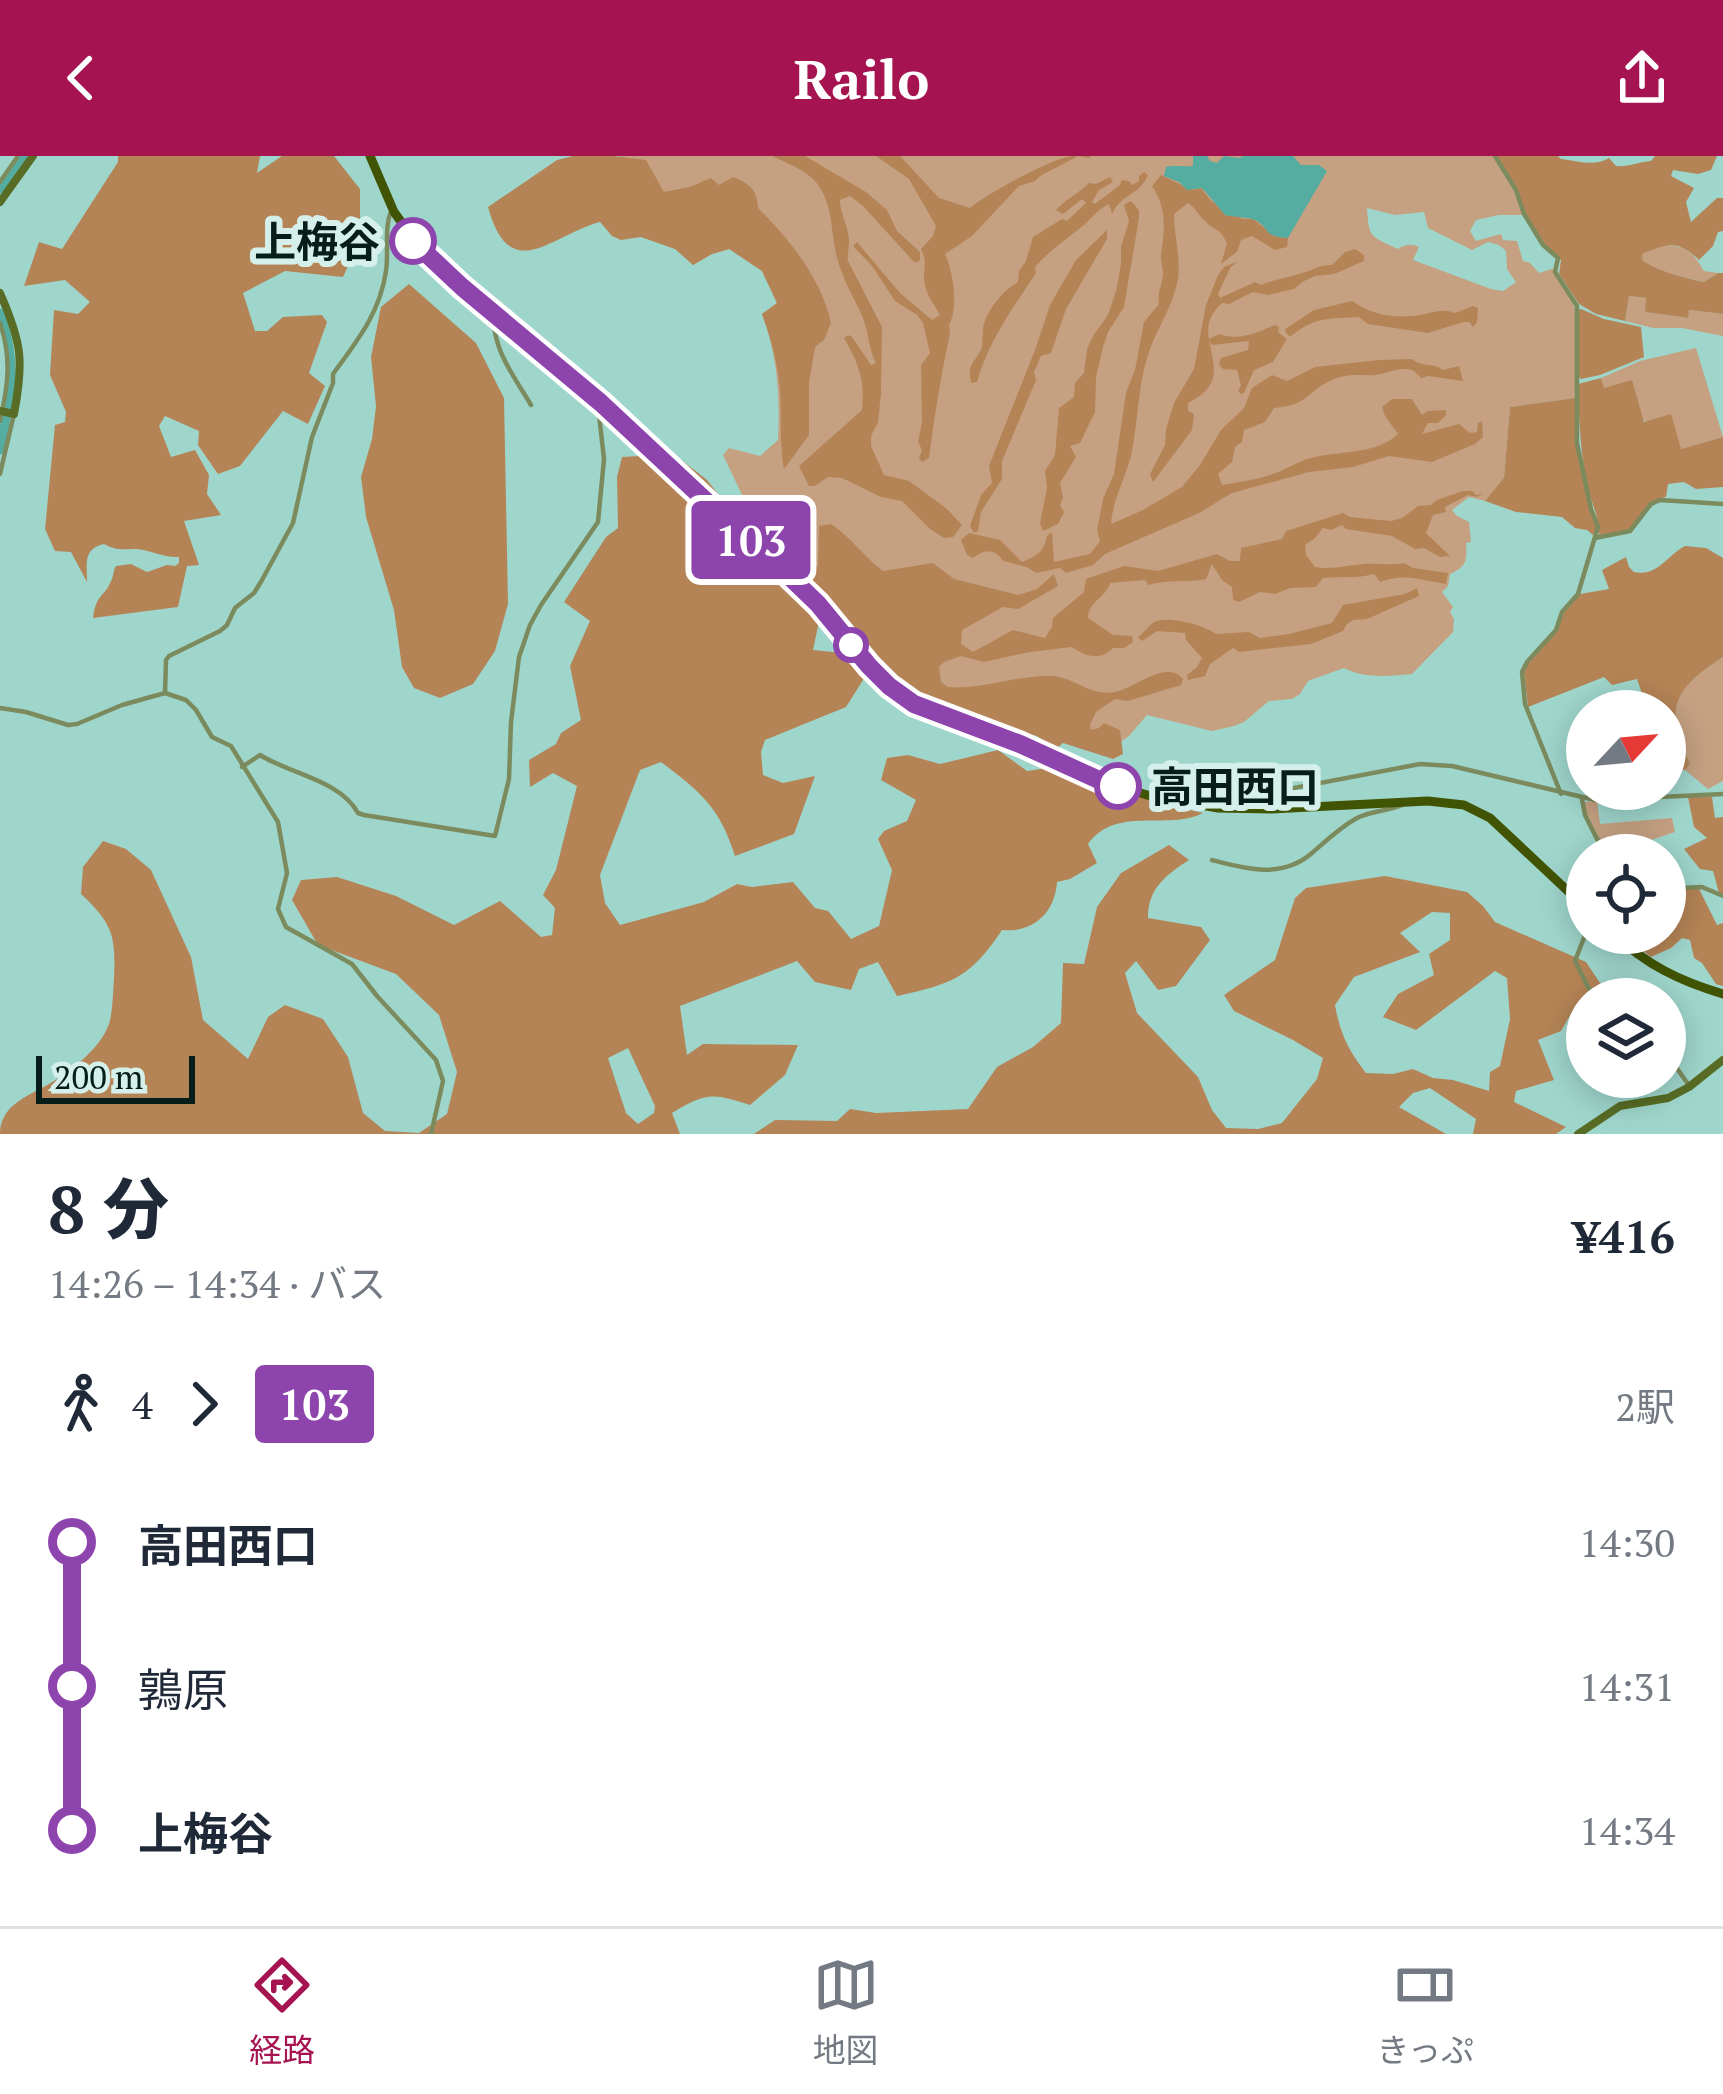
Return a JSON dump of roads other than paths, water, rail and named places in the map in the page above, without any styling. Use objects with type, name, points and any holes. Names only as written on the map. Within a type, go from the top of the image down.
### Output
[{"type":"main road","points":[[370,156],[394,212],[421,249],[601,403],[761,549],[818,604],[869,666],[914,704],[1099,780],[1218,808],[1451,802],[1490,818],[1566,889]]},
{"type":"main road","points":[[1635,954],[1662,971],[1723,994]]},
{"type":"street","points":[[0,182],[18,156]]},
{"type":"street","points":[[0,202],[33,156]]},
{"type":"street","points":[[1496,156],[1516,190],[1523,214],[1558,258],[1556,272],[1577,306],[1577,442],[1598,527],[1578,593],[1522,672],[1525,704],[1562,794]]},
{"type":"street","points":[[165,693],[169,656],[227,625],[235,608],[254,593],[290,531],[312,437],[333,374],[371,322],[382,292],[389,250],[388,214],[394,212]]},
{"type":"street","points":[[0,293],[21,349],[14,414],[0,474]]},
{"type":"street","points":[[494,312],[499,348],[532,405]]},
{"type":"street","points":[[0,323],[9,363],[1,414],[14,414]]},
{"type":"street","points":[[242,767],[260,755],[283,769],[324,783],[355,805],[358,813],[495,836],[509,779],[519,657],[541,605],[598,522],[604,459],[601,403]]},
{"type":"street","points":[[1595,538],[1630,531],[1651,504],[1660,500],[1723,504]]},
{"type":"street","points":[[0,708],[77,724],[165,693],[196,710],[212,737],[231,746],[271,810],[287,873],[278,909],[286,928],[352,964],[436,1060],[443,1081],[431,1134]]},
{"type":"street","points":[[1156,796],[1164,791],[1212,787],[1262,794],[1420,764],[1452,766],[1566,795]]},
{"type":"street","points":[[1686,795],[1723,794]]},
{"type":"street","points":[[1212,860],[1258,871],[1285,868],[1306,859],[1360,816],[1403,803]]},
{"type":"street","points":[[1686,886],[1702,886],[1723,896]]},
{"type":"street","points":[[1577,1134],[1613,1109],[1660,1101],[1689,1087],[1723,1060]]},
{"type":"street","points":[[1686,1082],[1689,1087]]},
{"type":"water","points":[[1193,156],[1207,156],[1217,163],[1224,156],[1293,156],[1301,165],[1319,165],[1327,171],[1288,238],[1270,234],[1255,220],[1225,215],[1202,188],[1187,190],[1164,176],[1166,167],[1193,166]]},
{"type":"waterway","points":[[0,189],[24,156]]},
{"type":"waterway","points":[[0,313],[11,366],[0,450]]},
{"type":"place","name":"上梅谷","points":[[413,241]]},
{"type":"place","name":"高田西口","points":[[1118,786]]}]
